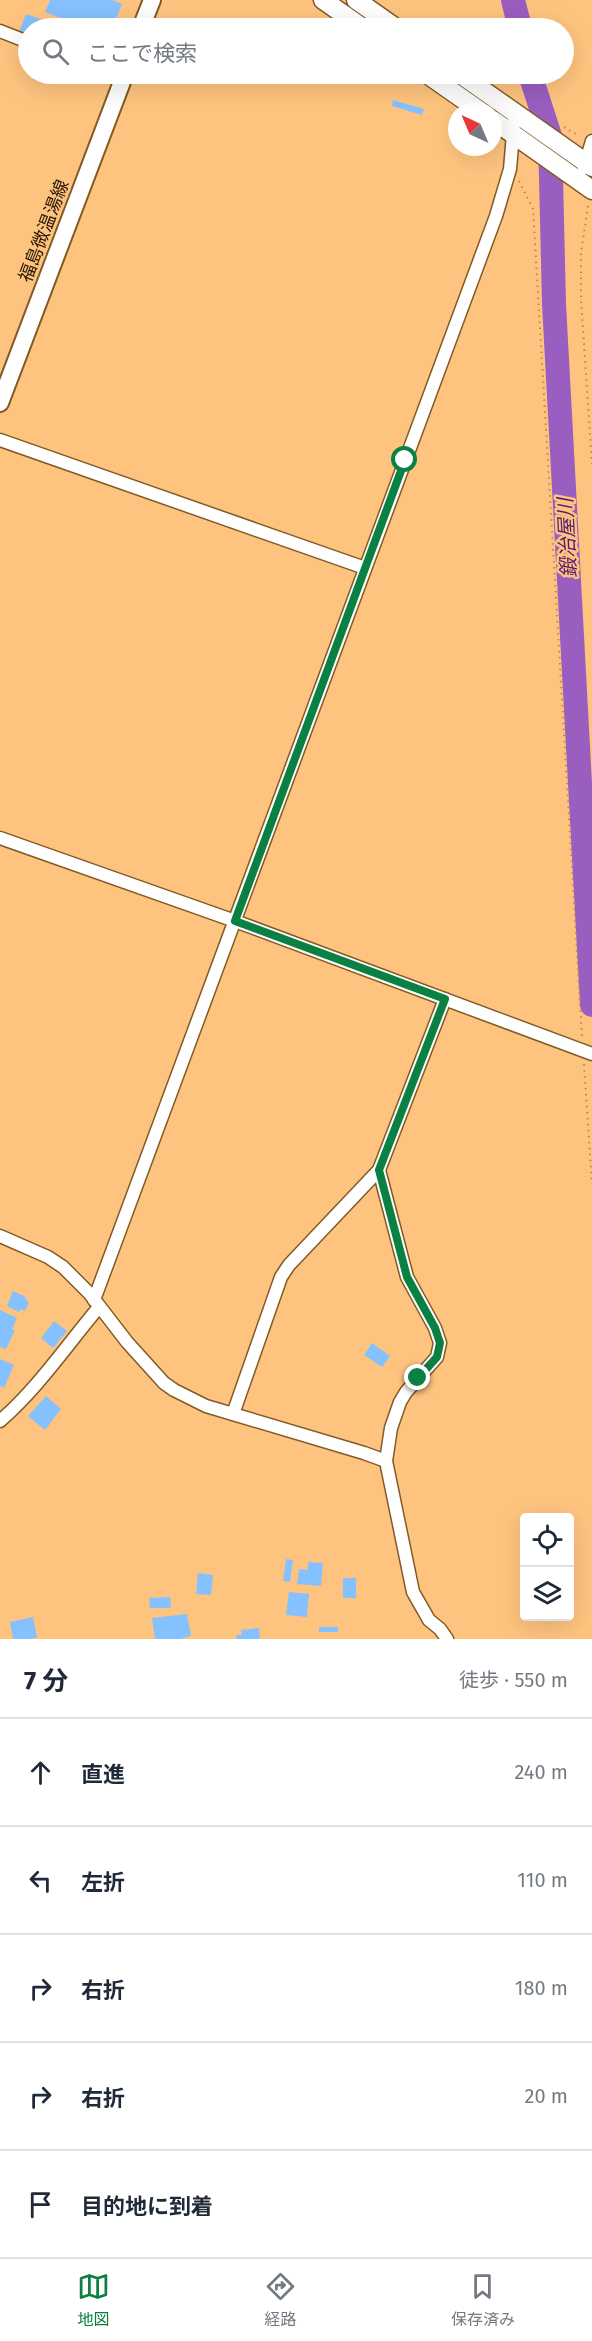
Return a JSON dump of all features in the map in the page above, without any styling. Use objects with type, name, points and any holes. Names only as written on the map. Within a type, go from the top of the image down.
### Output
[{"type":"main road","points":[[145,18],[152,0]]},
{"type":"main road","points":[[323,0],[349,18]]},
{"type":"main road","points":[[356,0],[382,18]]},
{"type":"main road","name":"福島微温湯線","points":[[0,403],[118,84]]},
{"type":"main road","points":[[441,84],[467,102]]},
{"type":"main road","points":[[474,84],[586,163]]},
{"type":"main road","points":[[502,126],[584,187]]},
{"type":"street","points":[[0,32],[18,38]]},
{"type":"street","points":[[0,1421],[30,1392],[97,1303],[235,921],[496,216],[519,138],[521,117]]},
{"type":"street","points":[[584,187],[586,163],[592,141]]},
{"type":"street","points":[[0,440],[365,568]]},
{"type":"street","points":[[0,838],[235,921],[587,1052]]},
{"type":"street","points":[[233,1414],[285,1269],[379,1170],[445,999]]},
{"type":"street","points":[[379,1170],[407,1277],[435,1328],[440,1343],[437,1357],[400,1402],[391,1428],[387,1461],[413,1592],[429,1620],[447,1639]]},
{"type":"street","points":[[0,1236],[57,1262],[97,1303],[164,1383],[196,1402],[364,1452],[387,1461]]},
{"type":"path","points":[[510,169],[524,186],[533,209],[587,1052],[592,1184]]},
{"type":"path","points":[[584,187],[581,299],[592,464]]},
{"type":"building","points":[[50,0],[112,0],[122,4],[116,18],[61,18],[45,12]]},
{"type":"building","points":[[26,14],[37,18],[24,18]]},
{"type":"building","points":[[393,100],[424,109],[422,115],[392,106]]},
{"type":"building","points":[[13,1291],[26,1297],[25,1299],[29,1302],[25,1311],[21,1309],[19,1312],[7,1306]]},
{"type":"building","points":[[0,1310],[17,1318],[12,1329],[15,1330],[6,1349],[0,1347]]},
{"type":"building","points":[[54,1321],[67,1331],[53,1348],[41,1338]]},
{"type":"building","points":[[372,1343],[390,1356],[382,1367],[364,1355]]},
{"type":"building","points":[[0,1359],[14,1365],[4,1388],[0,1386]]},
{"type":"building","points":[[46,1396],[61,1409],[45,1430],[28,1416]]},
{"type":"building","points":[[286,1559],[293,1560],[290,1582],[283,1581]]},
{"type":"building","points":[[308,1562],[323,1563],[321,1586],[297,1584],[299,1569],[308,1570]]},
{"type":"building","points":[[198,1573],[213,1575],[211,1595],[196,1594]]},
{"type":"building","points":[[343,1578],[356,1578],[356,1598],[343,1598]]},
{"type":"building","points":[[289,1592],[309,1594],[307,1617],[286,1615]]},
{"type":"building","points":[[170,1597],[171,1608],[150,1608],[149,1598]]},
{"type":"building","points":[[187,1614],[191,1636],[180,1639],[155,1639],[152,1618]]},
{"type":"building","points":[[33,1617],[37,1637],[13,1639],[10,1622]]},
{"type":"building","points":[[319,1627],[338,1627],[338,1632],[319,1632]]},
{"type":"building","points":[[259,1628],[260,1639],[237,1639],[236,1635],[242,1635],[241,1630]]},
{"type":"waterway","name":"鍛冶屋川","points":[[513,0],[518,18]]},
{"type":"waterway","name":"鍛冶屋川","points":[[533,84],[550,136],[554,304],[592,1005]]},
{"type":"route","points":[[405,460],[235,921],[445,999],[379,1170],[407,1277],[435,1328],[440,1343],[440,1353],[418,1378]]}]
